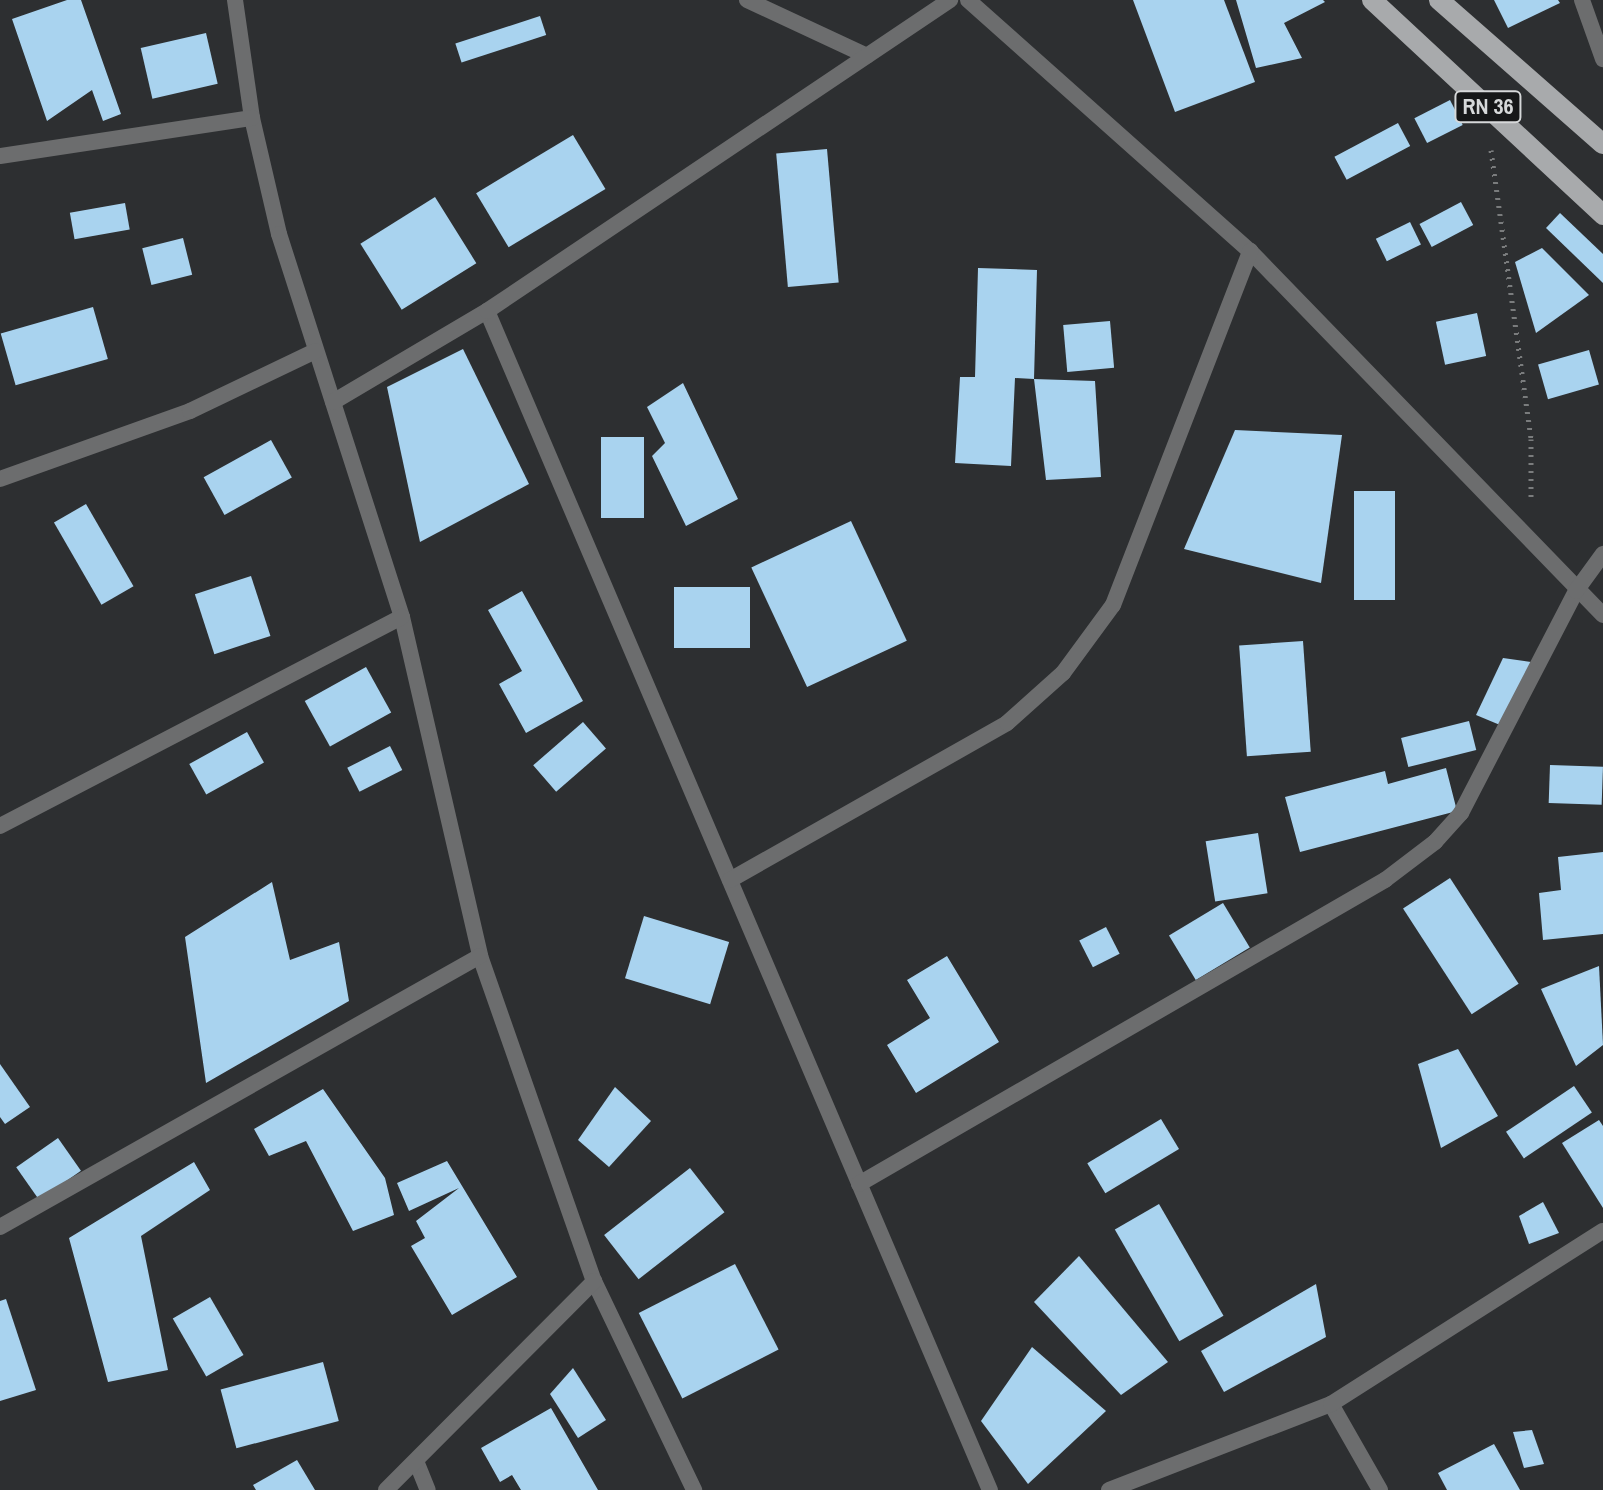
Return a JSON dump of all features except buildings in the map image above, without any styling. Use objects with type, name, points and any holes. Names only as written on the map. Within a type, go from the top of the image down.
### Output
[{"type":"main road","name":"RN 36","points":[[1372,0],[1603,215]]},
{"type":"main road","name":"RN 36","points":[[1439,0],[1603,144]]},
{"type":"street","points":[[235,0],[252,118],[315,351],[402,617],[480,956],[594,1281],[694,1490]]},
{"type":"street","points":[[747,0],[867,56]]},
{"type":"street","points":[[333,402],[487,311],[950,0]]},
{"type":"street","points":[[968,0],[1250,251],[1525,541],[1603,615]]},
{"type":"street","points":[[1582,0],[1603,59]]},
{"type":"street","points":[[0,156],[252,118]]},
{"type":"street","points":[[730,880],[1007,723],[1063,673],[1113,605],[1250,251]]},
{"type":"street","points":[[487,311],[990,1490]]},
{"type":"street","points":[[0,479],[190,411],[315,351]]},
{"type":"street","points":[[859,1184],[1385,880],[1435,842],[1461,813],[1576,591],[1603,554]]},
{"type":"street","points":[[0,826],[402,617]]},
{"type":"street","points":[[0,1227],[480,956]]},
{"type":"street","points":[[1109,1490],[1331,1404],[1603,1231]]},
{"type":"street","points":[[386,1490],[594,1281]]},
{"type":"street","points":[[1331,1404],[1380,1490]]},
{"type":"street","points":[[416,1461],[428,1490]]},
{"type":"path","points":[[1484,103],[1532,453],[1525,541]]}]
